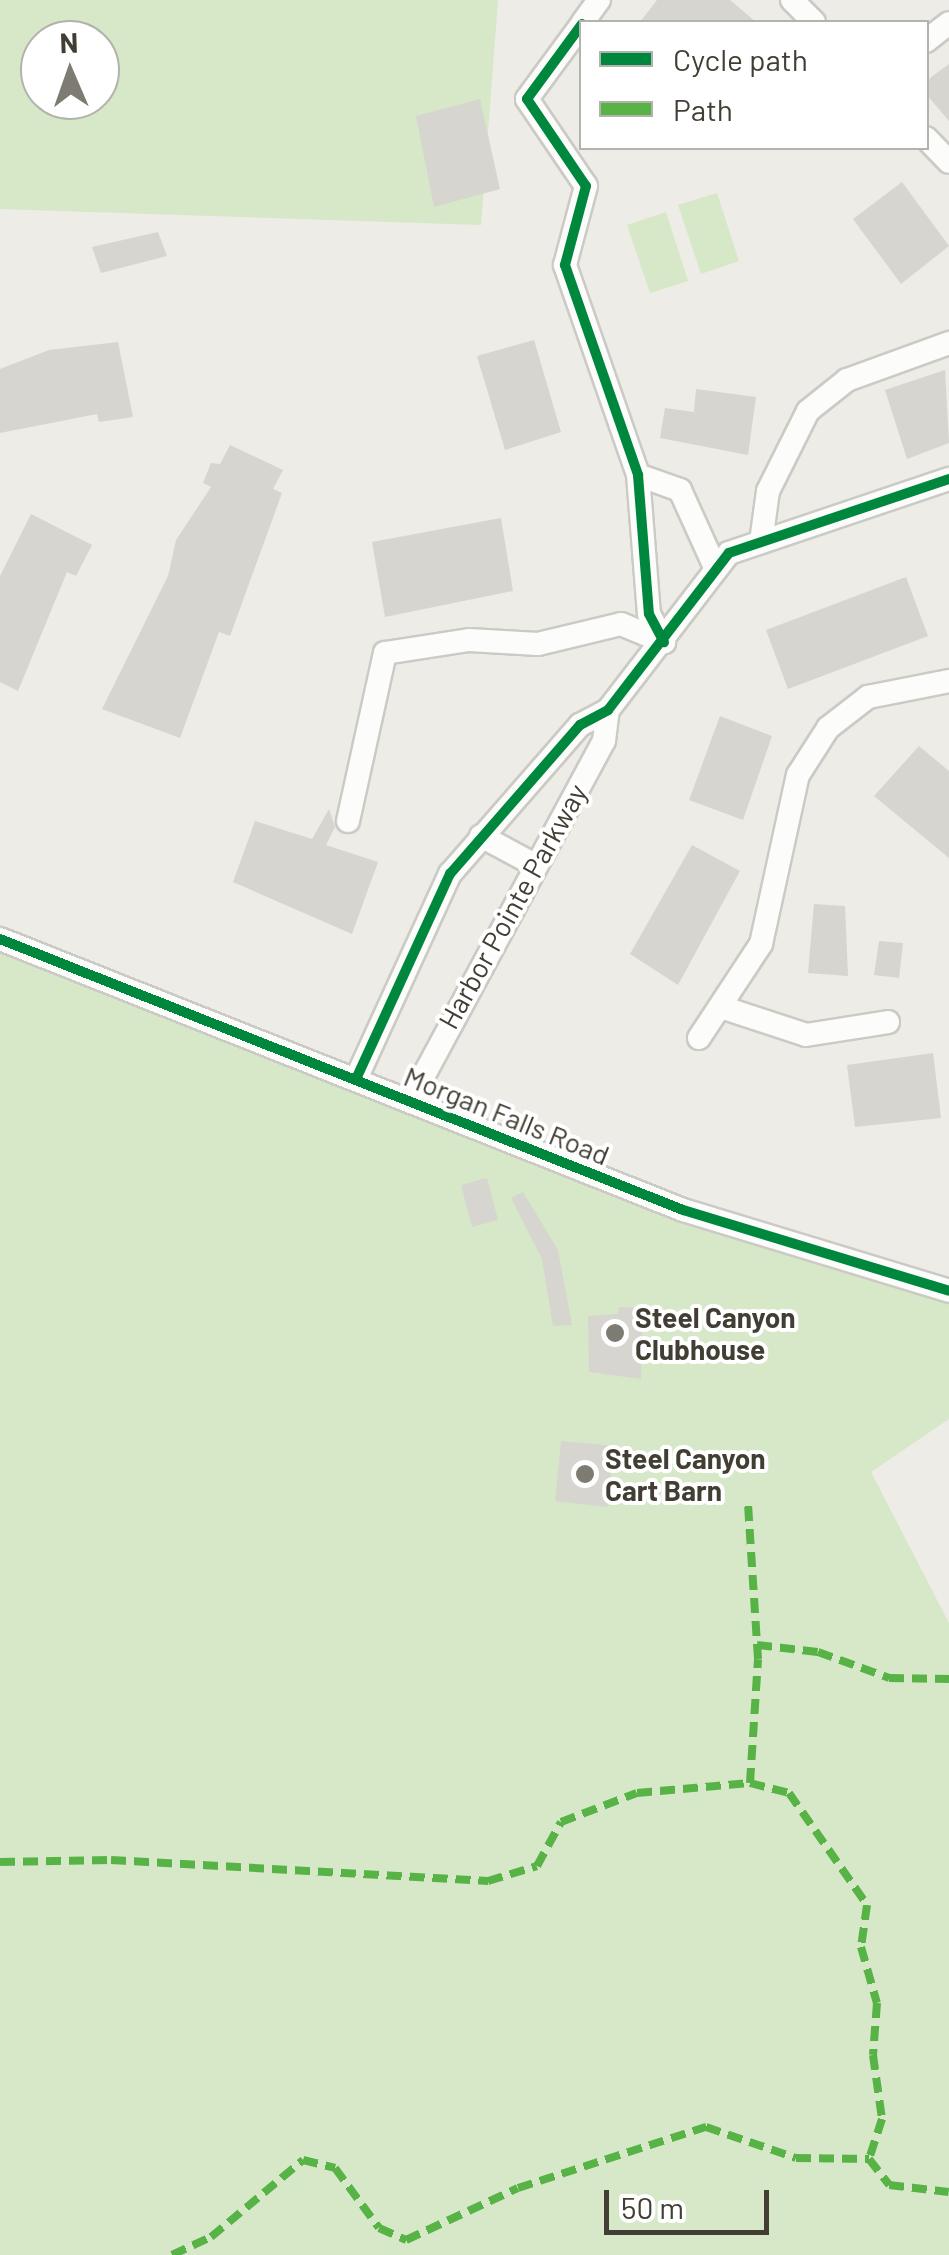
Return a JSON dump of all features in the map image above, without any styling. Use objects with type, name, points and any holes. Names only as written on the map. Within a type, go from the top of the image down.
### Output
[{"type":"street","points":[[792,0],[812,20]]},
{"type":"street","points":[[579,27],[527,99],[586,186],[565,265],[638,475],[649,614],[664,642]]},
{"type":"street","points":[[929,141],[949,162]]},
{"type":"street","points":[[761,542],[768,491],[808,412],[847,380],[949,343]]},
{"type":"street","points":[[638,475],[680,490],[715,567],[761,542],[949,479]]},
{"type":"street","name":"Harbor Pointe Parkway","points":[[356,1079],[450,874],[580,724],[608,710],[664,642],[715,567]]},
{"type":"street","points":[[348,821],[384,653],[469,640],[538,644],[621,624],[664,642]]},
{"type":"street","points":[[699,1038],[761,944],[798,775],[828,728],[868,697],[949,681]]},
{"type":"street","name":"Harbor Pointe Parkway","points":[[410,1100],[532,864],[604,741],[608,710]]},
{"type":"street","points":[[529,782],[566,806]]},
{"type":"street","points":[[480,836],[532,864]]},
{"type":"street","name":"Morgan Falls Road","points":[[0,939],[684,1210],[949,1291]]},
{"type":"street","points":[[721,1007],[806,1035],[888,1022]]},
{"type":"green space","points":[[0,0],[498,0],[481,225],[0,209]]},
{"type":"green space","points":[[717,193],[739,261],[701,274],[678,205]]},
{"type":"green space","points":[[666,212],[688,281],[650,293],[627,225]]},
{"type":"green space","points":[[0,935],[558,1164],[949,1282],[949,1419],[871,1472],[949,1623],[949,2255],[0,2255]]},
{"type":"building","points":[[657,0],[730,0],[754,20],[642,20]]},
{"type":"building","points":[[949,64],[949,121],[929,98],[929,79]]},
{"type":"building","points":[[480,99],[500,189],[434,207],[416,116]]},
{"type":"building","points":[[902,182],[949,246],[901,284],[853,219]]},
{"type":"building","points":[[158,232],[167,256],[101,273],[92,247]]},
{"type":"building","points":[[534,340],[561,432],[505,450],[477,356]]},
{"type":"building","points":[[118,342],[133,417],[99,422],[97,414],[0,433],[0,369],[49,350]]},
{"type":"building","points":[[945,370],[949,443],[907,459],[885,390]]},
{"type":"building","points":[[696,389],[756,397],[748,455],[660,438],[665,408],[694,412]]},
{"type":"building","points":[[230,445],[283,470],[273,489],[282,493],[230,636],[219,632],[180,738],[102,709],[168,576],[176,540],[211,487],[203,483],[211,463],[220,464]]},
{"type":"building","points":[[31,514],[92,545],[76,576],[67,572],[18,691],[0,682],[0,576]]},
{"type":"building","points":[[501,518],[513,591],[385,617],[372,542]]},
{"type":"building","points":[[906,577],[928,636],[788,689],[766,630]]},
{"type":"building","points":[[720,716],[772,736],[743,820],[689,800]]},
{"type":"building","points":[[919,746],[949,771],[949,858],[874,796]]},
{"type":"building","points":[[329,809],[335,827],[326,845],[378,862],[352,934],[233,882],[255,821],[312,839]]},
{"type":"building","points":[[692,845],[740,871],[678,985],[630,954]]},
{"type":"building","points":[[814,904],[845,906],[848,976],[808,973]]},
{"type":"building","points":[[879,941],[903,943],[899,978],[874,975]]},
{"type":"building","points":[[933,1053],[941,1118],[855,1127],[847,1065]]},
{"type":"building","points":[[487,1178],[498,1220],[472,1227],[461,1185]]},
{"type":"building","points":[[523,1192],[558,1250],[572,1325],[553,1326],[542,1259],[511,1198]]},
{"type":"building","name":"Steel Canyon Clubhouse","points":[[619,1307],[642,1308],[641,1379],[589,1372],[588,1316],[618,1314]]},
{"type":"building","name":"Steel Canyon Cart Barn","points":[[561,1441],[614,1446],[608,1507],[555,1501]]},
{"type":"marked path","points":[[0,1862],[111,1860],[488,1881],[537,1866],[561,1822],[637,1793],[750,1783],[758,1659],[748,1505]]},
{"type":"marked path","points":[[757,1645],[818,1652],[889,1678],[949,1679]]},
{"type":"marked path","points":[[750,1783],[789,1793],[867,1905],[861,1947],[877,2003],[873,2055],[882,2119],[869,2159]]},
{"type":"marked path","points":[[172,2255],[211,2237],[303,2160],[335,2168],[379,2228],[406,2240],[518,2188],[706,2127],[796,2158],[869,2159],[889,2185],[949,2192]]},
{"type":"cycle path","points":[[579,28],[527,99],[586,186],[565,265],[638,475],[649,614],[664,642]]},
{"type":"cycle path","points":[[356,1079],[450,874],[580,725],[608,710],[729,553],[949,479]]},
{"type":"cycle path","points":[[0,939],[683,1210],[949,1291]]},
{"type":"place","name":"Steel Canyon Clubhouse","points":[[615,1333]]},
{"type":"place","name":"Steel Canyon Cart Barn","points":[[585,1474]]}]
